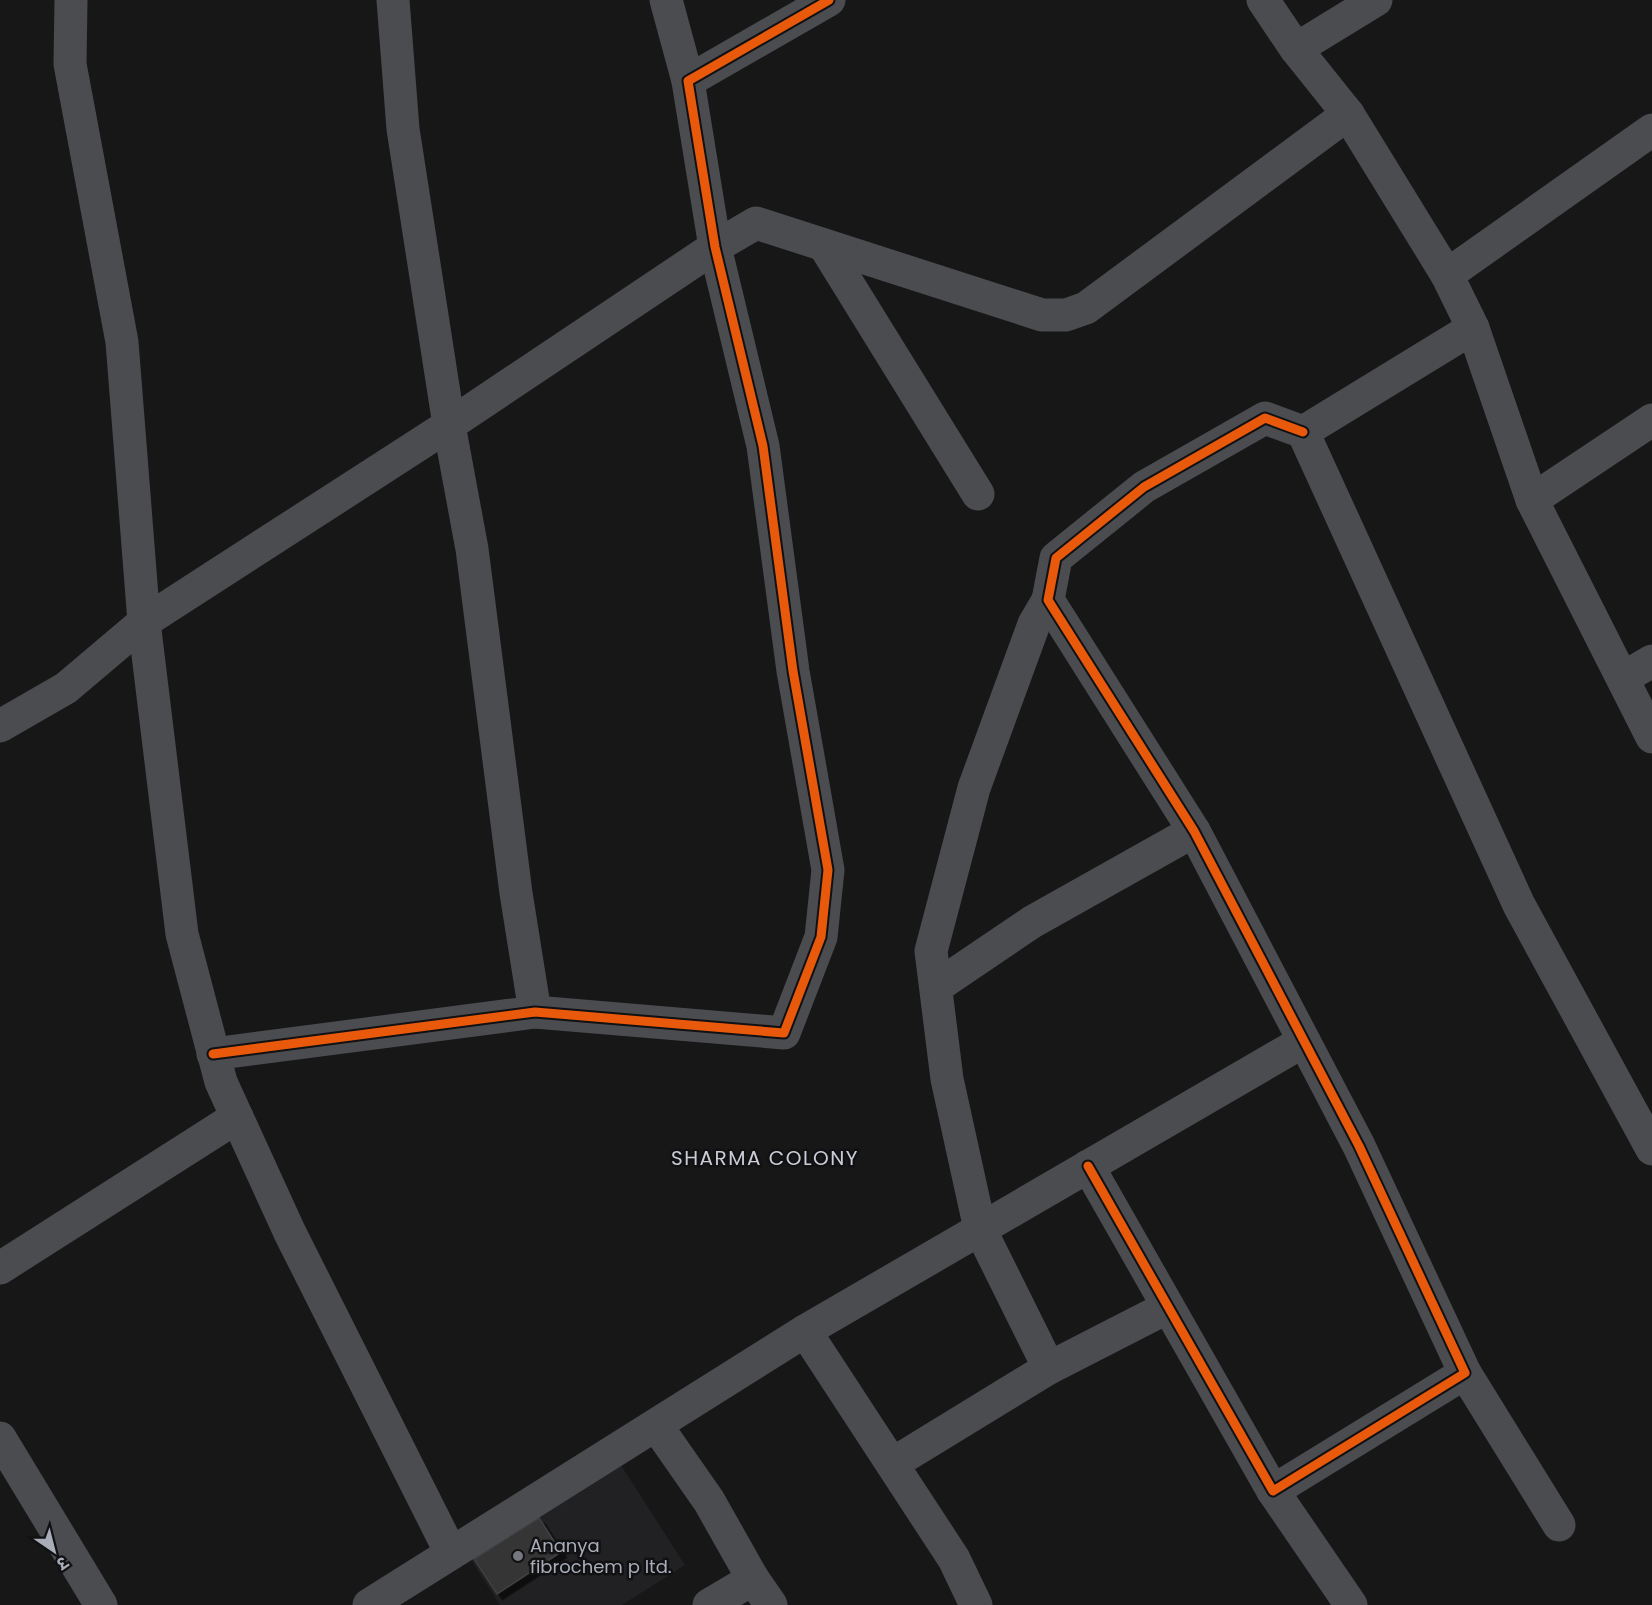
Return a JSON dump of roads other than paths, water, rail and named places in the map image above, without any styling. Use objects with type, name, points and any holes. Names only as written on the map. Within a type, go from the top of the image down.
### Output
[{"type":"street","points":[[71,0],[70,64],[122,342],[144,622],[183,934],[221,1082],[290,1233],[451,1553]]},
{"type":"street","points":[[393,0],[403,129],[449,424],[472,549],[516,892],[535,1012]]},
{"type":"street","points":[[213,1054],[535,1012],[784,1033],[821,937],[828,870],[794,671],[763,446],[715,247],[688,81],[666,0]]},
{"type":"street","points":[[688,81],[829,0]]},
{"type":"street","points":[[1263,0],[1296,49],[1348,114],[1447,275],[1473,328],[1532,500],[1652,737]]},
{"type":"street","points":[[1296,49],[1376,0]]},
{"type":"street","points":[[0,726],[66,688],[144,622],[449,424],[715,247],[756,223],[1042,315],[1066,315],[1086,308],[1348,114]]},
{"type":"street","points":[[1447,275],[1652,130]]},
{"type":"street","points":[[824,245],[978,494]]},
{"type":"street","points":[[1303,432],[1473,328]]},
{"type":"street","points":[[1049,1368],[980,1229],[947,1079],[931,951],[974,788],[1034,624],[1048,600],[1056,558],[1144,487],[1265,418],[1303,432],[1519,905],[1652,1149]]},
{"type":"street","points":[[1532,500],[1652,420]]},
{"type":"street","points":[[1048,600],[1194,831],[1359,1146],[1465,1373],[1559,1525]]},
{"type":"street","points":[[1623,678],[1652,661]]},
{"type":"street","points":[[936,987],[1032,922],[1194,831]]},
{"type":"street","points":[[369,1605],[805,1331],[1304,1041]]},
{"type":"street","points":[[0,1268],[237,1118]]},
{"type":"street","points":[[1088,1166],[1273,1491],[1351,1605]]},
{"type":"street","points":[[892,1464],[1049,1368],[1167,1307]]},
{"type":"street","points":[[805,1331],[954,1559],[976,1605]]},
{"type":"street","points":[[1273,1491],[1465,1373]]},
{"type":"street","points":[[656,1425],[709,1501],[762,1592],[709,1605]]},
{"type":"street","points":[[0,1438],[101,1605]]},
{"type":"place","name":"Ananya fibrochem p ltd.","points":[[518,1556]]},
{"type":"district","name":"SHARMA COLONY","points":[[765,1158]]}]
